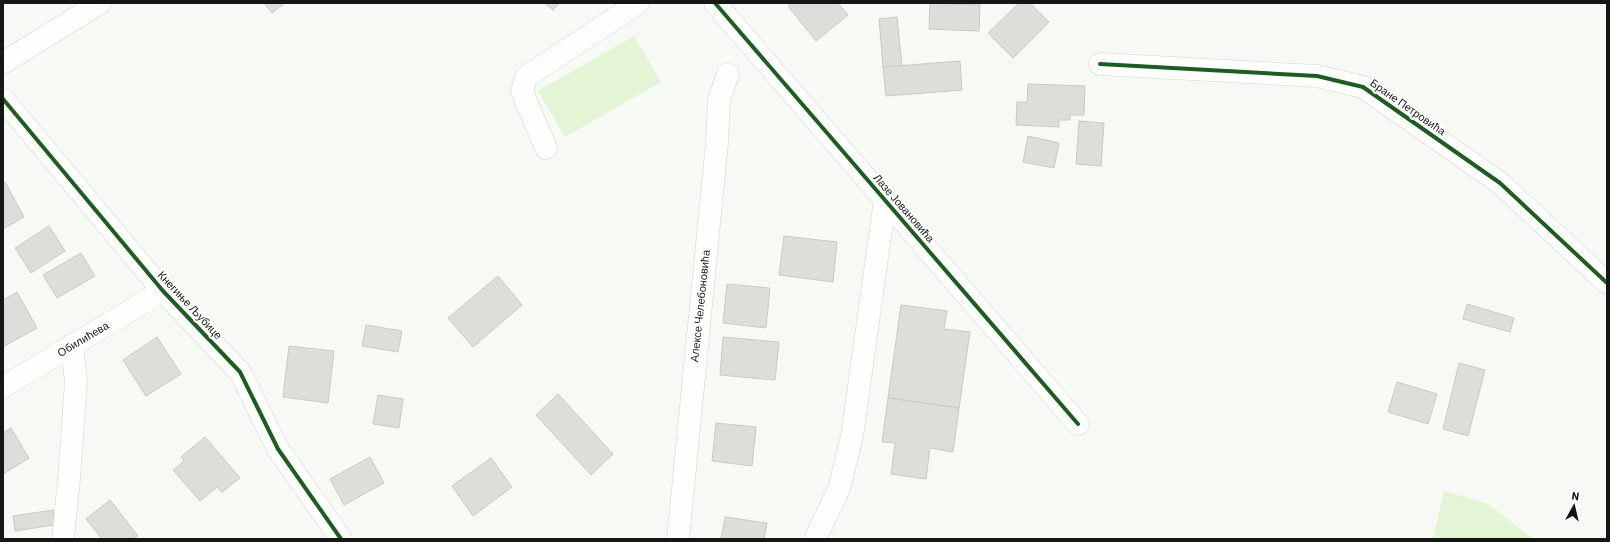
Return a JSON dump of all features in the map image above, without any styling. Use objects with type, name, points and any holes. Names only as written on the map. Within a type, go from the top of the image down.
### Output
[{"type":"street","points":[[3,63],[100,3]]},
{"type":"street","points":[[546,148],[522,92],[526,77],[638,3]]},
{"type":"street","name":"Лазе Јовановића","points":[[715,3],[1078,424]]},
{"type":"street","name":"Бране Петровића","points":[[1100,64],[1317,76],[1363,86],[1500,183],[1607,283]]},
{"type":"street","name":"Алексе Челебоновића","points":[[678,539],[720,100],[728,74]]},
{"type":"street","name":"Кнегиње Љубице","points":[[3,99],[163,292],[240,372],[278,449],[341,539]]},
{"type":"street","points":[[815,539],[839,489],[852,436],[885,200]]},
{"type":"street","name":"Обилићева","points":[[3,387],[163,292]]},
{"type":"street","points":[[63,539],[76,380],[72,345]]},
{"type":"green space","points":[[634,36],[661,82],[565,137],[538,91]]},
{"type":"green space","points":[[1444,491],[1488,504],[1534,539],[1433,539]]},
{"type":"building","points":[[264,3],[285,3],[272,13]]},
{"type":"building","points":[[545,3],[560,3],[553,10]]},
{"type":"building","points":[[792,3],[838,3],[848,15],[816,41],[788,6]]},
{"type":"building","points":[[930,3],[980,5],[979,31],[929,29]]},
{"type":"building","points":[[1019,3],[1030,3],[1049,22],[1013,58],[988,33]]},
{"type":"building","points":[[897,17],[902,66],[883,67],[879,19]]},
{"type":"building","points":[[960,61],[962,90],[886,96],[883,67]]},
{"type":"building","points":[[1028,84],[1085,86],[1084,115],[1070,115],[1070,120],[1059,120],[1059,127],[1016,125],[1017,102],[1027,102]]},
{"type":"building","points":[[1079,121],[1104,123],[1101,166],[1076,164]]},
{"type":"building","points":[[1028,136],[1059,143],[1054,168],[1023,162]]},
{"type":"building","points":[[5,182],[24,217],[3,229],[3,183]]},
{"type":"building","points":[[49,226],[65,251],[31,273],[15,248]]},
{"type":"building","points":[[784,236],[837,242],[833,282],[779,275]]},
{"type":"building","points":[[81,253],[95,276],[57,298],[43,275]]},
{"type":"building","points":[[498,276],[522,305],[473,347],[448,318]]},
{"type":"building","points":[[727,284],[770,288],[766,328],[723,323]]},
{"type":"building","points":[[17,292],[37,328],[3,347],[3,300]]},
{"type":"building","points":[[1467,304],[1514,318],[1510,332],[1463,319]]},
{"type":"building","points":[[901,305],[947,311],[944,329],[970,332],[959,408],[888,398]]},
{"type":"building","points":[[366,325],[402,331],[398,352],[362,346]]},
{"type":"building","points":[[157,337],[181,374],[146,396],[123,360]]},
{"type":"building","points":[[723,337],[779,342],[775,380],[720,375]]},
{"type":"building","points":[[289,346],[334,351],[328,403],[283,397]]},
{"type":"building","points":[[1459,363],[1485,370],[1468,436],[1443,429]]},
{"type":"building","points":[[1397,382],[1437,394],[1428,424],[1388,412]]},
{"type":"building","points":[[558,394],[613,454],[591,475],[536,415]]},
{"type":"building","points":[[378,395],[403,399],[399,428],[373,424]]},
{"type":"building","points":[[888,398],[959,408],[953,452],[930,448],[926,479],[891,474],[895,443],[882,442]]},
{"type":"building","points":[[716,423],[756,427],[752,466],[712,461]]},
{"type":"building","points":[[11,428],[29,458],[3,474],[3,433]]},
{"type":"building","points":[[205,437],[240,478],[222,492],[217,487],[200,501],[173,470],[184,461],[181,457]]},
{"type":"building","points":[[370,457],[384,483],[344,505],[330,479]]},
{"type":"building","points":[[491,458],[512,487],[473,516],[452,486]]},
{"type":"building","points":[[110,500],[138,536],[133,539],[102,539],[86,519]]},
{"type":"building","points":[[53,510],[54,525],[15,531],[13,516]]},
{"type":"building","points":[[725,517],[767,523],[764,539],[721,539]]},
{"type":"cycle path","points":[[715,3],[1078,424]]},
{"type":"cycle path","points":[[1100,64],[1317,76],[1363,87],[1500,183],[1607,283]]},
{"type":"cycle path","points":[[3,99],[163,291],[240,372],[278,449],[341,539]]}]
